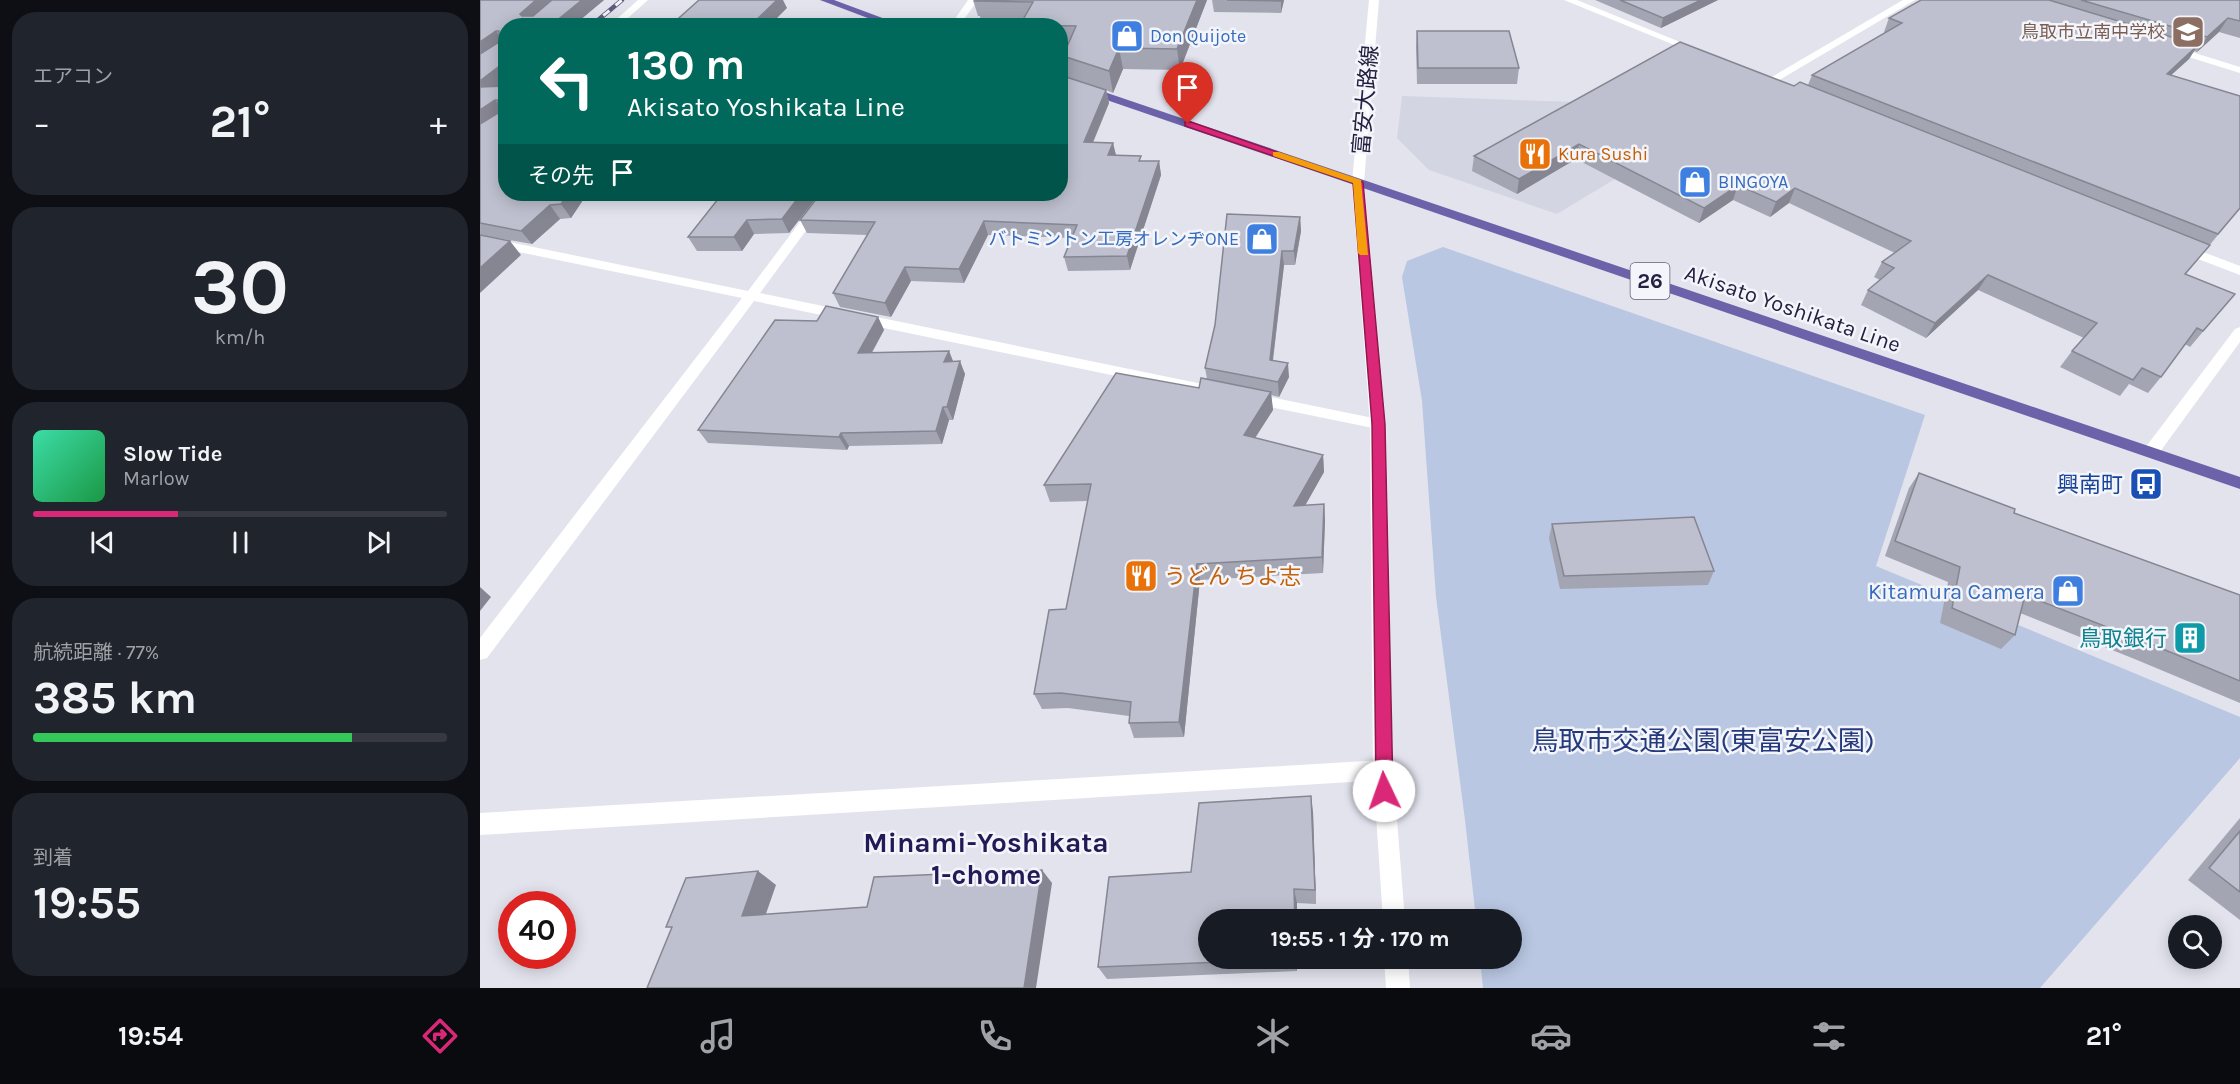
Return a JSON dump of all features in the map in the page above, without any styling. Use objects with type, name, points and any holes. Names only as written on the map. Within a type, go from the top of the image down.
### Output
[{"type":"main road","points":[[825,0],[877,18]]},
{"type":"main road","name":"Akisato Yoshikata Line","points":[[1068,83],[2240,483]]},
{"type":"street","points":[[622,18],[643,0]]},
{"type":"street","points":[[960,18],[973,0]]},
{"type":"street","name":"富安大路線","points":[[1374,0],[1358,182],[1378,424],[1383,770],[1393,909]]},
{"type":"street","points":[[1569,0],[1707,55]]},
{"type":"street","points":[[1770,81],[1910,0]]},
{"type":"street","points":[[2160,46],[2240,70]]},
{"type":"street","points":[[480,652],[822,201]]},
{"type":"street","points":[[480,240],[749,297],[1378,424]]},
{"type":"street","points":[[2174,245],[2240,271]]},
{"type":"street","points":[[2151,452],[2240,332]]},
{"type":"street","points":[[480,824],[1383,770]]},
{"type":"street","points":[[1397,969],[1398,988]]},
{"type":"shaded area","name":"Kura Sushi","points":[[1402,96],[1608,103],[1683,138],[1557,214],[1429,170],[1397,138]]},
{"type":"green space","name":"鳥取市交通公園(東富安公園)","points":[[1443,247],[1925,415],[1876,566],[2240,717],[2240,758],[2040,988],[1483,988],[1481,969],[1522,969],[1522,909],[1475,909],[1436,597],[1422,401],[1402,277],[1407,261]]},
{"type":"building","points":[[480,0],[536,0],[520,14],[533,16],[552,0],[582,0],[560,18],[498,18],[498,31],[480,42]]},
{"type":"building","points":[[699,0],[777,0],[758,18],[679,18]]},
{"type":"building","name":"Don Quijote","points":[[1197,0],[1177,49],[1119,48],[1109,71],[1068,58],[1068,44],[1076,26],[1068,26],[1068,18],[1024,18],[1033,2],[975,1]]},
{"type":"building","points":[[1227,0],[1281,0],[1280,1]]},
{"type":"building","points":[[1620,0],[1701,0],[1663,18]]},
{"type":"building","points":[[1921,0],[2049,0],[2198,45],[2167,74],[2240,96],[2240,208],[2218,234],[1812,75],[1902,23],[1889,18]]},
{"type":"building","points":[[2081,0],[2240,0],[2240,21],[2228,18],[2207,37]]},
{"type":"building","points":[[1417,31],[1509,31],[1519,68],[1418,68]]},
{"type":"building","points":[[1680,42],[1794,86],[1800,82],[2210,245],[2185,274],[2235,294],[2203,331],[2197,328],[2161,377],[2142,368],[2133,380],[2072,351],[2097,323],[1988,275],[1935,323],[1868,290],[1894,268],[1882,262],[1911,241],[1795,188],[1776,202],[1738,185],[1704,208],[1579,144],[1519,179],[1474,156]]},
{"type":"building","points":[[498,43],[498,67],[480,81],[480,54]]},
{"type":"building","points":[[1068,78],[1106,90],[1084,142],[1113,143],[1108,155],[1141,156],[1139,161],[1159,161],[1127,256],[1064,257],[1077,225],[984,221],[959,269],[905,267],[885,303],[833,293],[875,222],[800,220],[815,201],[1068,201]]},
{"type":"building","points":[[498,86],[498,100],[480,110],[480,87]]},
{"type":"building","points":[[498,113],[498,201],[563,201],[561,204],[550,205],[521,231],[480,223],[480,124]]},
{"type":"building","points":[[716,201],[796,201],[782,219],[747,220],[734,237],[688,237]]},
{"type":"building","points":[[1227,214],[1300,217],[1294,251],[1282,251],[1270,360],[1288,363],[1278,382],[1205,368],[1215,325]]},
{"type":"building","points":[[480,235],[510,241],[480,268]]},
{"type":"building","points":[[826,306],[878,317],[858,353],[949,351],[944,362],[960,361],[947,407],[943,407],[936,431],[841,433],[839,437],[698,430],[775,320],[817,321]]},
{"type":"building","points":[[1116,373],[1199,388],[1201,378],[1271,392],[1244,435],[1323,455],[1294,506],[1324,504],[1322,557],[1197,564],[1179,722],[1129,723],[1131,702],[1061,693],[1034,694],[1049,610],[1066,609],[1091,484],[1044,485]]},
{"type":"building","points":[[1919,473],[2015,509],[2014,513],[2240,595],[2240,681],[2025,595],[2015,635],[1952,608],[1960,567],[1895,541]]},
{"type":"building","points":[[1694,517],[1714,571],[1564,576],[1552,524]]},
{"type":"building","points":[[1311,796],[1315,890],[1294,889],[1295,909],[1198,909],[1198,963],[1098,967],[1109,877],[1191,872],[1199,803]]},
{"type":"building","points":[[2240,831],[2240,892],[2209,868]]},
{"type":"building","points":[[1042,870],[1024,988],[647,988],[672,927],[666,927],[686,878],[758,871],[742,916],[867,907],[874,877]]},
{"type":"railway","points":[[601,18],[622,0]]},
{"type":"slow traffic","points":[[1276,154],[1358,182],[1364,253]]},
{"type":"place","name":"鳥取市立南中学校","points":[[2188,32]]},
{"type":"place","name":"Don Quijote","points":[[1127,36]]},
{"type":"place","name":"Kura Sushi","points":[[1535,154]]},
{"type":"place","name":"BINGOYA","points":[[1695,182]]},
{"type":"place","name":"バトミントン工房オレンヂONE","points":[[1262,239]]},
{"type":"place","name":"興南町","points":[[2146,484]]},
{"type":"place","name":"うどん ちよ志","points":[[1141,576]]},
{"type":"place","name":"Kitamura Camera","points":[[2068,591]]},
{"type":"place","name":"鳥取銀行","points":[[2190,638]]},
{"type":"district","name":"Minami-Yoshikata 1-chome","points":[[986,858]]},
{"type":"route","points":[[1188,124],[1358,182],[1378,424],[1384,791]]}]
